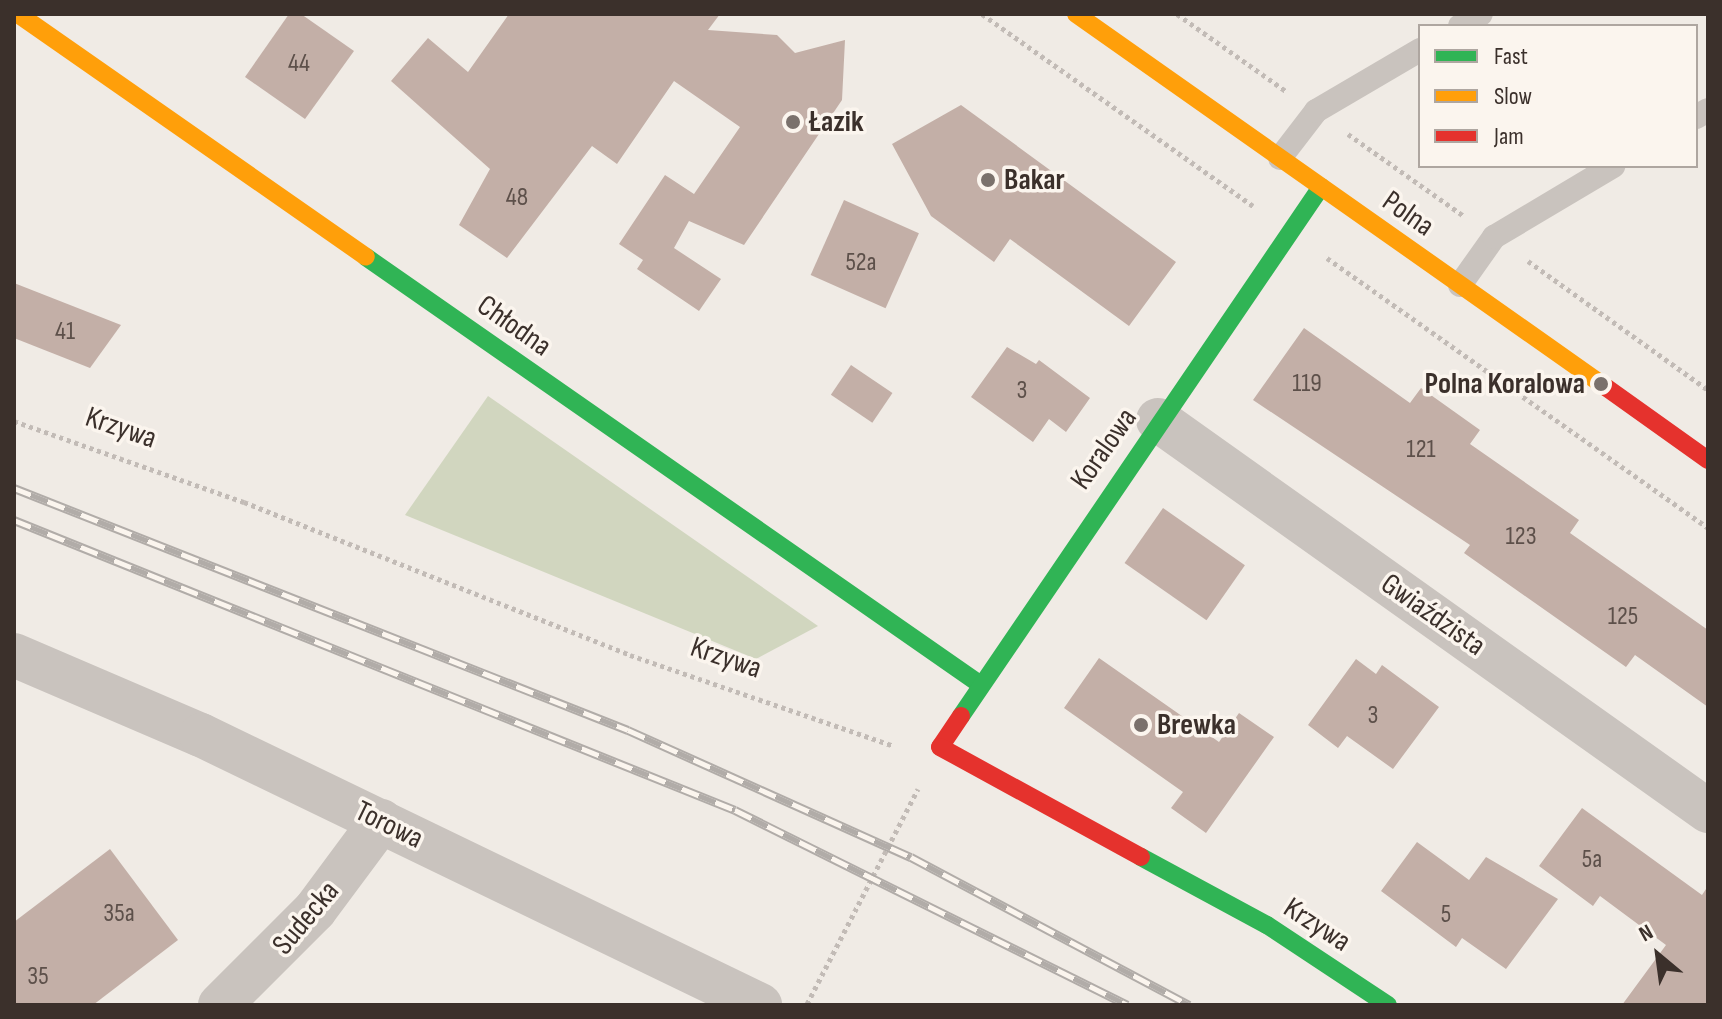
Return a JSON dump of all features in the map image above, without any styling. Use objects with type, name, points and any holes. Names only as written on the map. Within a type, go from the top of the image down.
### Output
[{"type":"street","name":"Chłodna","points":[[18,14],[978,683]]},
{"type":"street","name":"Polna","points":[[1076,14],[1708,460]]},
{"type":"street","name":"Koralowa","points":[[940,747],[978,683],[1321,187]]},
{"type":"street","name":"Gwiaździsta","points":[[1158,420],[1708,811]]},
{"type":"street","name":"Torowa","points":[[14,655],[381,821],[760,1005]]},
{"type":"street","name":"Krzywa","points":[[940,747],[1267,925],[1388,1005]]},
{"type":"street","name":"Sudecka","points":[[220,1005],[315,910],[381,821]]},
{"type":"lane","points":[[1464,24],[1481,14]]},
{"type":"lane","points":[[1280,158],[1316,111],[1418,51]]},
{"type":"lane","points":[[1460,285],[1494,237],[1610,168]]},
{"type":"path","points":[[982,14],[1708,528]]},
{"type":"path","points":[[1177,14],[1708,390]]},
{"type":"path","name":"Krzywa","points":[[14,421],[839,731],[885,746],[940,747]]},
{"type":"path","points":[[806,1005],[940,747]]},
{"type":"green space","points":[[488,396],[818,626],[756,659],[405,515]]},
{"type":"building","points":[[289,14],[301,14],[354,51],[305,119],[245,77]]},
{"type":"building","points":[[509,14],[720,14],[708,30],[777,35],[795,53],[845,40],[842,100],[744,245],[689,221],[674,248],[721,279],[699,311],[637,269],[643,260],[619,244],[665,175],[694,194],[740,127],[674,81],[617,164],[592,146],[507,258],[459,225],[490,169],[391,81],[428,38],[468,72]]},
{"type":"building","name":"Bakar","points":[[961,105],[1176,262],[1129,326],[1010,239],[994,262],[931,216],[892,144]]},
{"type":"building","points":[[844,200],[919,233],[886,308],[811,275]]},
{"type":"building","points":[[14,283],[121,325],[90,368],[14,338]]},
{"type":"building","points":[[1304,328],[1410,403],[1421,388],[1480,430],[1470,444],[1579,520],[1570,533],[1708,630],[1708,707],[1635,655],[1626,667],[1464,553],[1470,545],[1253,400]]},
{"type":"building","points":[[1007,347],[1036,364],[1039,360],[1090,398],[1066,432],[1049,419],[1033,442],[971,397]]},
{"type":"building","points":[[851,365],[892,393],[872,423],[831,395]]},
{"type":"building","points":[[1163,508],[1245,565],[1206,620],[1125,563]]},
{"type":"building","name":"Brewka","points":[[1099,658],[1219,742],[1239,713],[1274,737],[1206,833],[1171,808],[1183,792],[1064,708]]},
{"type":"building","points":[[1356,659],[1376,674],[1382,665],[1439,707],[1393,769],[1347,736],[1338,748],[1308,725]]},
{"type":"building","points":[[1582,808],[1702,895],[1708,886],[1708,1005],[1622,1005],[1666,945],[1600,896],[1593,906],[1539,866]]},
{"type":"building","points":[[1417,842],[1469,880],[1486,857],[1558,899],[1506,969],[1462,938],[1456,947],[1381,891]]},
{"type":"building","points":[[110,849],[178,940],[93,1005],[14,1005],[14,922]]},
{"type":"railway","points":[[14,488],[628,730],[911,857],[1189,1005]]},
{"type":"railway","points":[[14,520],[735,810],[1127,1005]]},
{"type":"traffic: fast","points":[[961,716],[1321,187]]},
{"type":"traffic: fast","points":[[366,257],[978,683]]},
{"type":"traffic: fast","points":[[1141,857],[1267,925],[1388,1005]]},
{"type":"traffic: slow","points":[[18,14],[366,257]]},
{"type":"traffic: slow","points":[[1076,14],[1607,388]]},
{"type":"traffic: jam","points":[[1607,388],[1708,460]]},
{"type":"traffic: jam","points":[[961,716],[940,747],[1141,857]]},
{"type":"place","name":"Łazik","points":[[793,122]]},
{"type":"place","name":"Bakar","points":[[988,180]]},
{"type":"place","name":"Polna Koralowa","points":[[1601,384]]},
{"type":"place","name":"Brewka","points":[[1141,725]]}]
